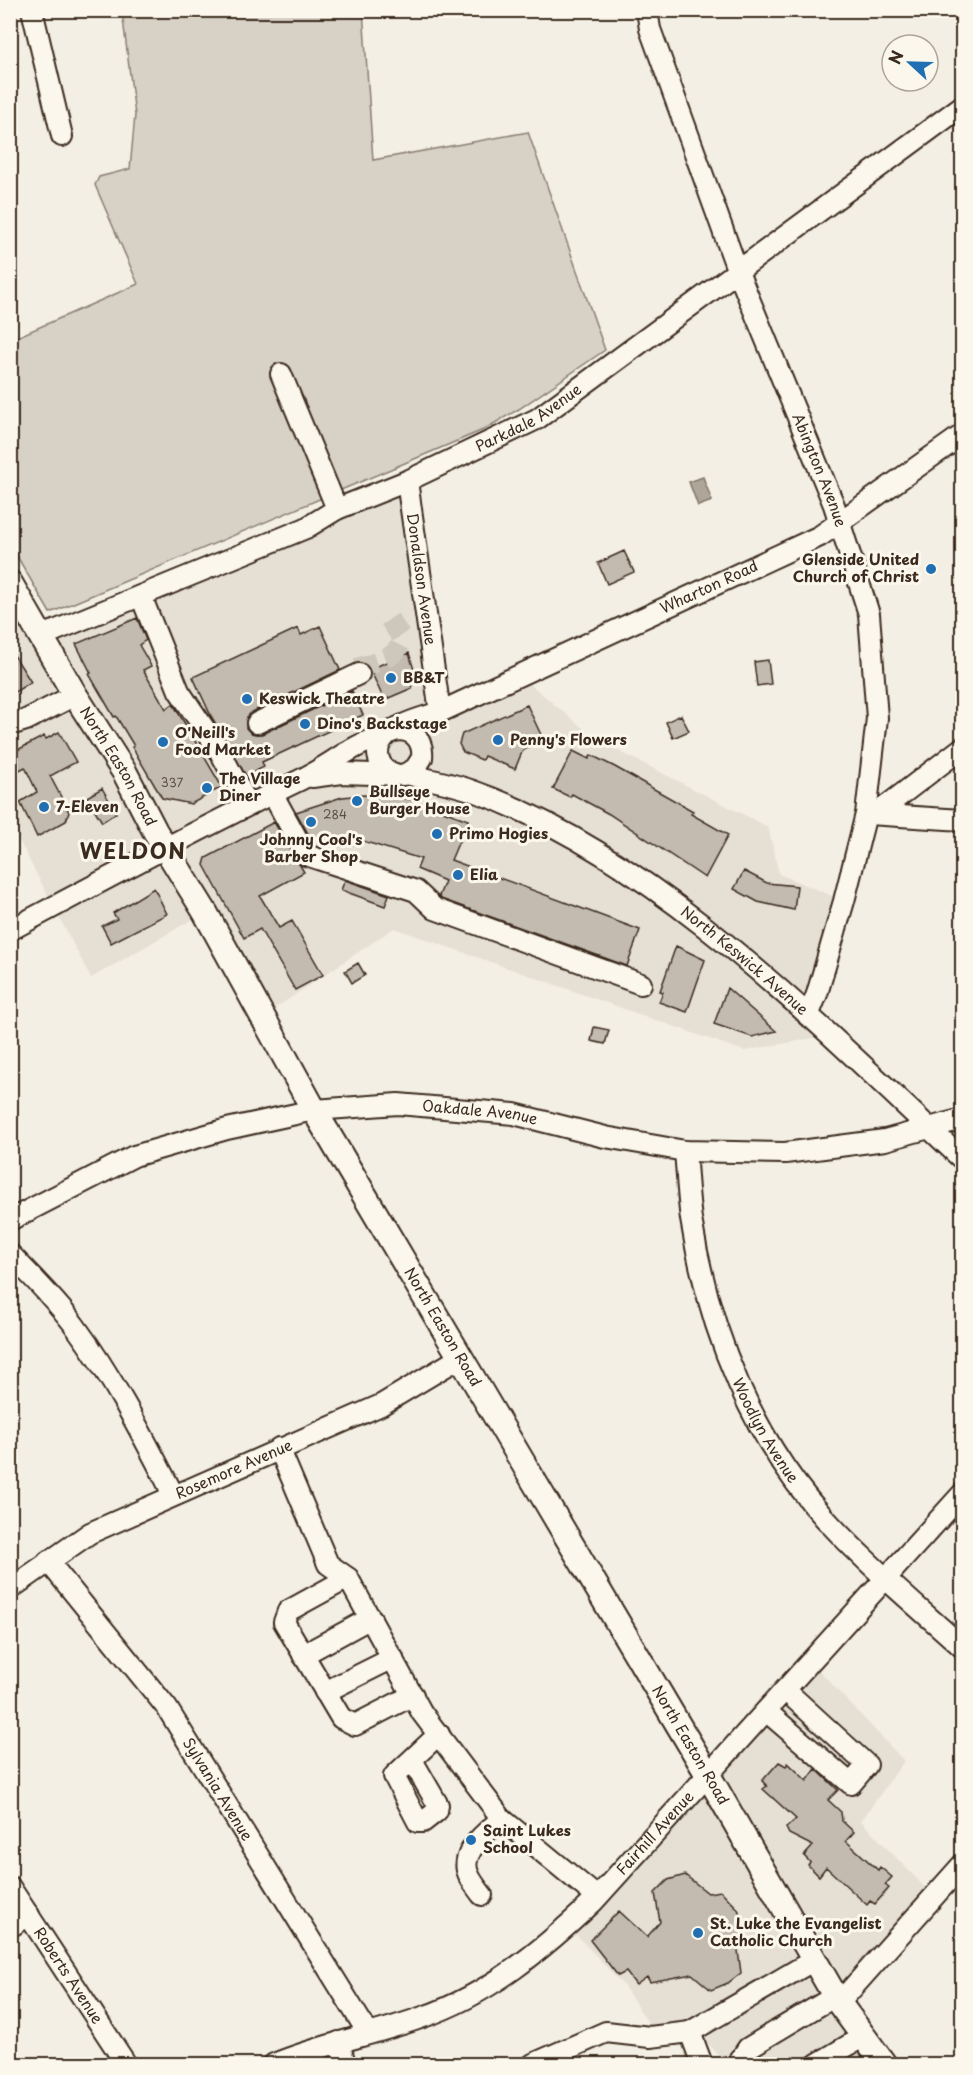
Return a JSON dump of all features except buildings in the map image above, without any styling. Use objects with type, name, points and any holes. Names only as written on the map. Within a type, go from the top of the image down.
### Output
[{"type":"main road","name":"North Easton Road","points":[[10,583],[75,695],[125,773],[314,1110],[708,1774],[837,2000],[884,2064]]},
{"type":"street","points":[[32,10],[62,136]]},
{"type":"street","name":"Abington Avenue","points":[[647,10],[650,29],[738,272],[839,523],[868,614],[877,718],[871,814],[817,994],[808,1016]]},
{"type":"street","name":"Parkdale Avenue","points":[[42,636],[306,528],[337,509],[407,481],[537,419],[963,106]]},
{"type":"street","points":[[281,374],[337,509]]},
{"type":"street","name":"Wharton Road","points":[[388,733],[440,712],[820,536],[963,435]]},
{"type":"street","name":"Donaldson Avenue","points":[[407,481],[440,712]]},
{"type":"street","points":[[141,596],[179,691],[219,750],[248,804]]},
{"type":"street","points":[[257,723],[359,674]]},
{"type":"street","points":[[10,725],[27,720],[75,695]]},
{"type":"street","points":[[388,733],[379,745],[378,755],[385,769],[400,774],[419,764],[427,727],[440,712]]},
{"type":"street","name":"North Keswick Avenue","points":[[10,930],[248,804],[303,779],[334,759],[388,733],[402,730],[410,732],[446,772],[582,843],[632,874],[740,956],[963,1159]]},
{"type":"street","points":[[871,814],[963,748]]},
{"type":"street","name":"North Keswick Avenue","points":[[303,779],[342,773],[400,774],[462,787],[499,801]]},
{"type":"street","points":[[272,794],[306,855],[416,891],[435,909],[641,984]]},
{"type":"street","points":[[871,814],[963,820]]},
{"type":"street","name":"Oakdale Avenue","points":[[10,1220],[134,1156],[227,1129],[314,1110],[398,1104],[514,1114],[605,1137],[685,1151],[785,1153],[885,1140],[963,1119]]},
{"type":"street","name":"Woodlyn Avenue","points":[[685,1151],[691,1218],[703,1281],[724,1349],[747,1404],[782,1464],[831,1526],[963,1647]]},
{"type":"street","points":[[10,1254],[74,1324],[91,1349],[130,1409],[173,1494]]},
{"type":"street","name":"Rosemore Avenue","points":[[10,1589],[90,1533],[173,1494],[381,1404],[461,1357]]},
{"type":"street","points":[[279,1448],[328,1563],[348,1578],[422,1713],[502,1819],[597,1897]]},
{"type":"street","name":"Fairhill Avenue","points":[[274,2064],[368,2033],[423,2018],[492,1985],[538,1951],[597,1897],[963,1494]]},
{"type":"street","name":"Sylvania Avenue","points":[[48,1561],[167,1708],[368,2033]]},
{"type":"street","points":[[348,1578],[288,1611],[284,1622],[341,1718],[355,1725],[413,1695]]},
{"type":"street","points":[[303,1655],[371,1618]]},
{"type":"street","points":[[325,1692],[393,1658]]},
{"type":"street","points":[[766,1711],[851,1784],[867,1765],[785,1690]]},
{"type":"street","points":[[412,1760],[439,1734]]},
{"type":"street","points":[[482,1895],[467,1869],[468,1859],[484,1834],[502,1819]]},
{"type":"street","points":[[741,2064],[740,2061],[748,2048],[837,2000],[963,1865]]},
{"type":"street","name":"Roberts Avenue","points":[[10,1887],[126,2064]]},
{"type":"street","points":[[10,1927],[29,1915]]},
{"type":"street","points":[[532,2064],[606,2032],[650,2037],[690,2032],[814,1960]]},
{"type":"street","points":[[690,2032],[702,2064]]},
{"type":"street","points":[[817,2064],[864,2037]]},
{"type":"street","points":[[339,2042],[345,2064]]},
{"type":"shaded area","points":[[363,10],[373,160],[528,132],[605,350],[519,409],[483,430],[50,613],[11,546],[10,340],[138,284],[95,185],[99,177],[130,169],[135,115],[122,11]]},
{"type":"shaded area","points":[[703,477],[712,501],[698,506],[689,482]]},
{"type":"shaded area","points":[[407,481],[440,712],[519,675],[597,740],[768,827],[779,874],[844,901],[808,1016],[828,1035],[744,1051],[394,928],[262,1017],[205,912],[91,978],[11,825],[10,583],[42,636]]},
{"type":"shaded area","points":[[811,1662],[904,1761],[861,1821],[934,1897],[839,2003],[884,2064],[727,2064],[702,2037],[654,2032],[624,1986],[568,1926]]},
{"type":"tunnel","points":[[357,668],[385,659],[400,645],[402,638],[389,619]]},
{"type":"place","name":"Glenside United Church of Christ","points":[[931,569]]},
{"type":"place","name":"BB&T","points":[[391,678]]},
{"type":"place","name":"Keswick Theatre","points":[[247,699]]},
{"type":"place","name":"Dino's Backstage","points":[[305,724]]},
{"type":"place","name":"Penny's Flowers","points":[[498,740]]},
{"type":"place","name":"O'Neill's Food Market","points":[[163,742]]},
{"type":"place","name":"The Village Diner","points":[[207,788]]},
{"type":"place","name":"Bullseye Burger House","points":[[357,801]]},
{"type":"place","name":"7-Eleven","points":[[44,807]]},
{"type":"place","name":"Johnny Cool's Barber Shop","points":[[311,822]]},
{"type":"place","name":"Primo Hogies","points":[[437,834]]},
{"type":"place","name":"Elia","points":[[458,875]]},
{"type":"place","name":"Saint Lukes School","points":[[471,1840]]},
{"type":"place","name":"St. Luke the Evangelist Catholic Church","points":[[698,1933]]},
{"type":"district","name":"WELDON","points":[[133,852]]}]
